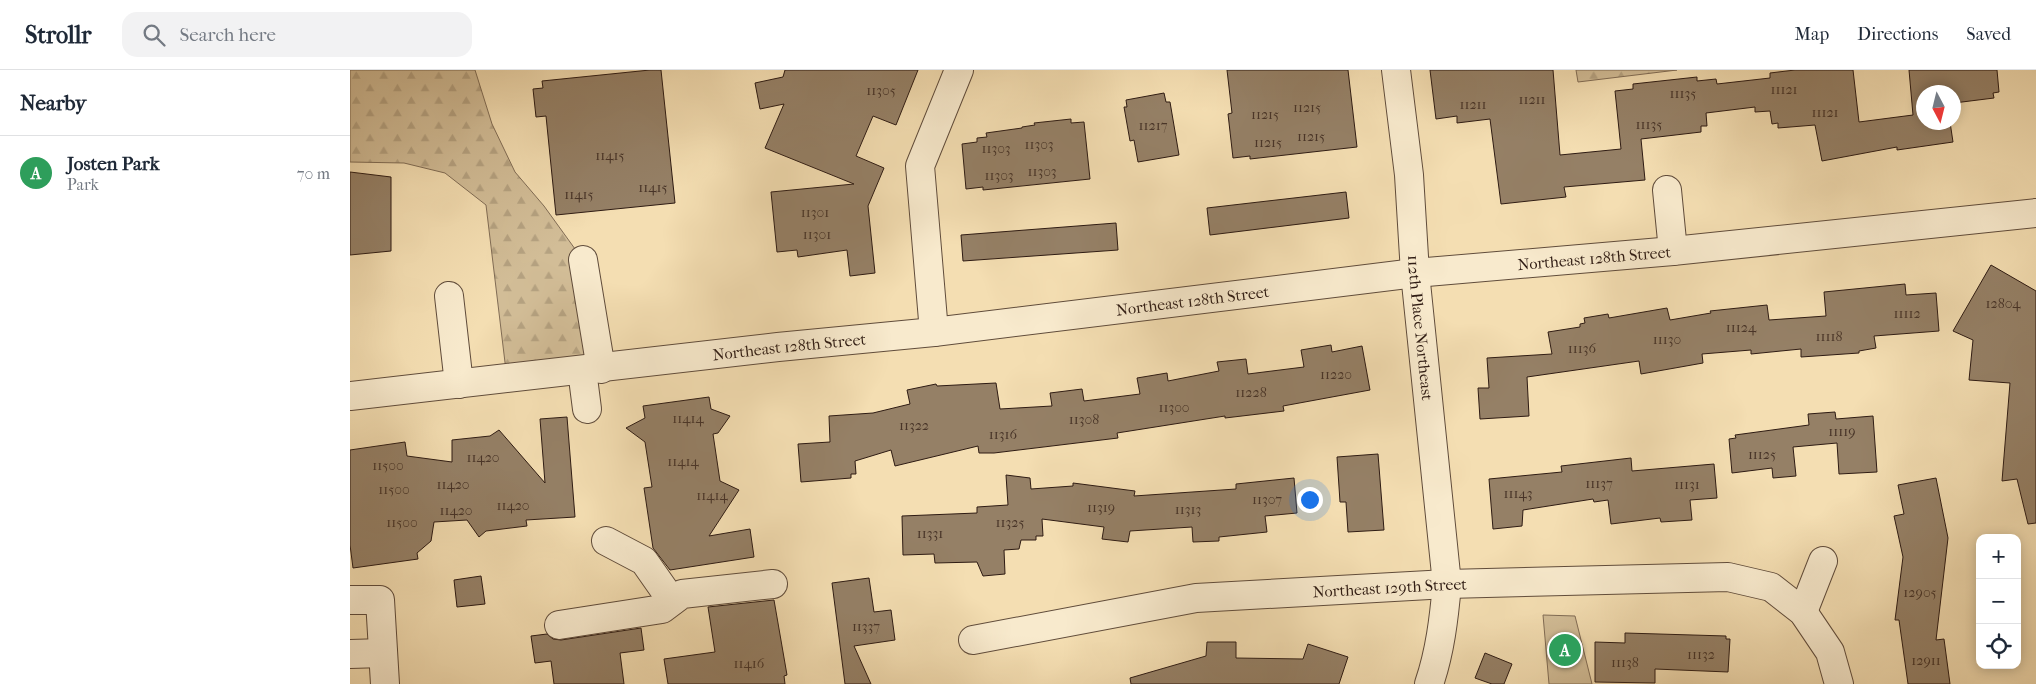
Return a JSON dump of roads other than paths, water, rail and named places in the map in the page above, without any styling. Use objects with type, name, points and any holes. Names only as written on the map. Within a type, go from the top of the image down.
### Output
[{"type":"street","points":[[934,332],[920,166],[959,70]]},
{"type":"street","name":"112th Place Northeast","points":[[1396,70],[1409,175],[1415,273],[1447,584],[1445,615],[1429,684]]},
{"type":"street","points":[[1667,190],[1672,251]]},
{"type":"street","name":"Northeast 128th Street","points":[[350,396],[934,332],[1415,273],[1672,251],[2036,213]]},
{"type":"street","points":[[583,260],[591,370],[587,409]]},
{"type":"street","points":[[449,296],[459,384]]},
{"type":"street","points":[[606,541],[644,561],[672,602]]},
{"type":"street","points":[[1803,612],[1823,561]]},
{"type":"street","name":"Northeast 129th Street","points":[[973,640],[1196,598],[1447,584],[1728,577],[1771,588],[1803,612],[1830,652],[1839,684]]},
{"type":"street","points":[[558,625],[662,609],[682,594],[773,584]]},
{"type":"street","points":[[350,600],[380,600],[385,684]]},
{"type":"street","points":[[350,654],[383,653]]},
{"type":"place","name":"Josten Park","points":[[1565,650]]}]
